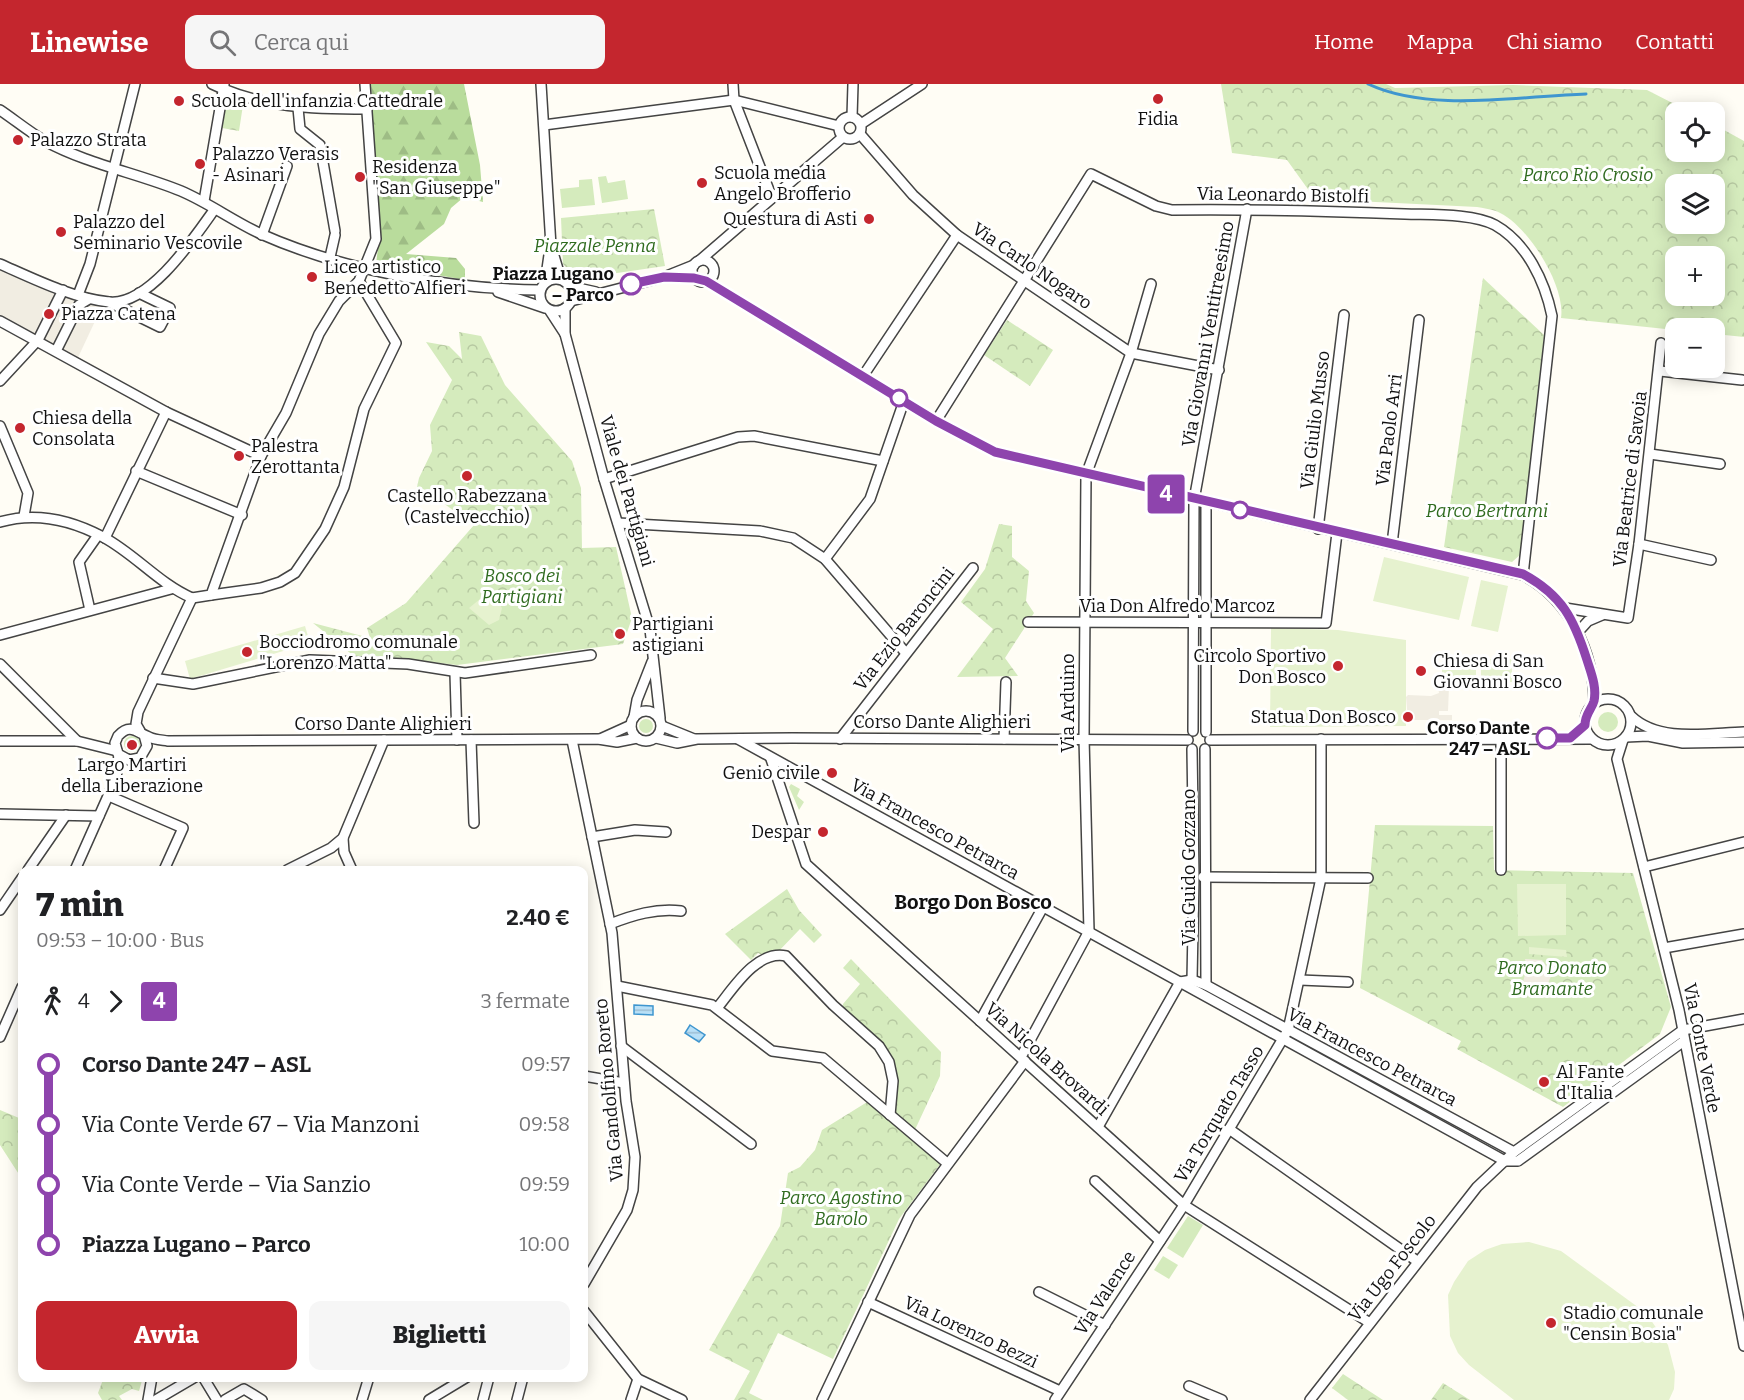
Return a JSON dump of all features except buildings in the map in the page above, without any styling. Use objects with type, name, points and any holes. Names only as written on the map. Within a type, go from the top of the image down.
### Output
[{"type":"street","points":[[0,381],[38,340],[67,294],[90,264],[135,84]]},
{"type":"street","points":[[212,84],[224,86],[241,97],[298,108],[367,109]]},
{"type":"street","points":[[211,595],[242,515],[261,456],[286,413],[319,334],[339,301],[359,281],[376,239],[365,84]]},
{"type":"street","points":[[541,84],[551,246],[561,279],[569,286],[598,293]]},
{"type":"street","points":[[733,84],[734,100],[772,198]]},
{"type":"street","points":[[852,117],[853,84]]},
{"type":"street","points":[[861,124],[922,84]]},
{"type":"street","points":[[204,201],[224,86]]},
{"type":"street","points":[[544,125],[734,100],[839,126]]},
{"type":"street","points":[[298,108],[300,129],[320,145],[335,233],[330,257]]},
{"type":"street","points":[[0,110],[45,141],[204,201],[214,210],[262,234],[364,268],[488,289],[547,309],[568,305],[598,293],[664,277],[696,263],[708,262],[729,293]]},
{"type":"street","points":[[839,126],[845,118],[852,117],[861,124]]},
{"type":"street","points":[[843,137],[854,139],[860,135],[861,124]]},
{"type":"street","points":[[839,126],[843,137]]},
{"type":"street","name":"Via Carlo Nogaro","points":[[860,135],[913,195],[957,235],[1131,353],[1219,370]]},
{"type":"street","points":[[694,278],[692,272],[696,263],[843,137]]},
{"type":"street","points":[[262,234],[287,166]]},
{"type":"street","name":"Via Leonardo Bistolfi","points":[[1022,280],[1091,174],[1164,208],[1247,209],[1483,220],[1510,236],[1528,259],[1547,290],[1552,316],[1523,574]]},
{"type":"street","name":"Via Giovanni Ventitreesimo","points":[[1193,730],[1196,621],[1194,500],[1247,209]]},
{"type":"street","points":[[0,264],[67,294],[109,302],[125,300],[139,293],[181,256],[214,210]]},
{"type":"street","points":[[863,376],[957,235]]},
{"type":"street","points":[[706,281],[713,270],[714,256],[722,239]]},
{"type":"street","points":[[547,309],[540,298],[551,246]]},
{"type":"street","points":[[664,277],[694,278],[706,281],[729,293],[936,421],[995,452],[1318,529],[1523,574],[1540,584],[1565,608],[1578,632],[1594,681],[1594,703]]},
{"type":"street","points":[[488,289],[543,286],[561,279]]},
{"type":"street","points":[[936,421],[1022,280]]},
{"type":"street","points":[[4,521],[24,516],[42,516],[101,536],[171,589],[192,598],[280,582],[295,573],[325,529],[344,488],[364,409],[396,343],[359,281]]},
{"type":"street","name":"Via Arduino","points":[[1089,931],[1084,738],[1086,475],[1131,353],[1151,284]]},
{"type":"street","points":[[568,305],[569,286]]},
{"type":"street","points":[[109,302],[160,327],[170,308],[139,293]]},
{"type":"street","points":[[56,351],[79,305],[89,299]]},
{"type":"street","name":"Viale dei Partigiani","points":[[565,334],[568,305]]},
{"type":"street","name":"Viale dei Partigiani","points":[[547,309],[565,334],[604,479],[644,605],[654,657],[661,722]]},
{"type":"street","name":"Via Giulio Musso","points":[[1318,529],[1344,315]]},
{"type":"street","name":"Via Paolo Arri","points":[[1392,544],[1419,320]]},
{"type":"street","points":[[0,321],[166,412],[261,456]]},
{"type":"street","name":"Via Beatrice di Savoia","points":[[1603,614],[1628,618],[1640,544],[1660,371],[1661,344]]},
{"type":"street","points":[[1660,371],[1742,380]]},
{"type":"street","points":[[825,559],[870,499],[904,401]]},
{"type":"street","points":[[90,609],[79,562],[101,536],[166,412]]},
{"type":"street","points":[[0,426],[28,493],[24,516]]},
{"type":"street","points":[[604,479],[738,437],[754,436],[883,461]]},
{"type":"street","points":[[1650,454],[1720,464]]},
{"type":"street","points":[[136,471],[242,515]]},
{"type":"street","name":"Via Guido Gozzano","points":[[1206,502],[1208,621],[1206,986]]},
{"type":"street","points":[[618,523],[760,531],[793,538],[825,559],[905,652]]},
{"type":"street","name":"Via Don Alfredo Marcoz","points":[[1028,622],[1326,623],[1337,533]]},
{"type":"street","points":[[1640,544],[1711,560]]},
{"type":"street","name":"Via Ezio Baroncini","points":[[840,739],[905,652],[973,568]]},
{"type":"street","points":[[0,635],[171,589]]},
{"type":"street","points":[[0,663],[79,741],[118,753],[129,760],[141,757],[147,746],[136,721],[142,702],[192,598]]},
{"type":"street","points":[[1565,608],[1603,614]]},
{"type":"street","points":[[1578,632],[1587,621],[1603,614]]},
{"type":"street","points":[[153,678],[193,684],[310,660],[408,664],[455,673],[591,655]]},
{"type":"street","points":[[632,721],[647,711],[661,722],[656,738],[646,742],[637,738],[632,721],[637,700],[654,657]]},
{"type":"street","points":[[455,673],[457,740]]},
{"type":"street","points":[[1594,681],[1608,698],[1623,703],[1631,716],[1643,726],[1659,732],[1744,732]]},
{"type":"street","points":[[1004,739],[1006,682]]},
{"type":"street","points":[[1592,739],[1585,725],[1586,713],[1594,703],[1608,698]]},
{"type":"street","points":[[77,866],[119,769],[116,743],[142,702]]},
{"type":"street","points":[[1617,759],[1631,723],[1631,716]]},
{"type":"street","name":"Corso Dante Alighieri","points":[[598,739],[632,721]]},
{"type":"street","name":"Corso Dante Alighieri","points":[[661,722],[678,734],[696,739]]},
{"type":"street","points":[[1570,738],[1585,725]]},
{"type":"street","points":[[0,741],[107,740],[131,729],[142,733]]},
{"type":"street","points":[[1190,744],[1193,730],[1207,740],[1570,738],[1592,739],[1607,745],[1625,738],[1648,736],[1668,742],[1701,744],[1744,742]]},
{"type":"street","name":"Corso Dante Alighieri","points":[[142,733],[168,741],[598,739],[616,742],[637,738]]},
{"type":"street","name":"Corso Dante Alighieri","points":[[656,738],[677,743],[696,739],[1084,738],[1190,744],[1198,751],[1207,740]]},
{"type":"street","points":[[1501,738],[1501,870]]},
{"type":"street","name":"Via Francesco Petrarca","points":[[738,739],[1180,981],[1283,1041],[1505,1161]]},
{"type":"street","name":"Via Torquato Tasso","points":[[1184,1205],[1288,1030],[1321,878],[1321,739]]},
{"type":"street","points":[[350,866],[344,852],[343,838],[384,740]]},
{"type":"street","points":[[471,740],[474,823]]},
{"type":"street","name":"Via Gandolfino Roreto","points":[[572,740],[610,924],[624,1083],[635,1157],[633,1190],[615,1235],[588,1278]]},
{"type":"street","name":"Corso Dante Alighieri","points":[[114,783],[123,769],[152,747],[168,741]]},
{"type":"street","name":"Via Guido Gozzano","points":[[1190,744],[1194,877],[1192,980]]},
{"type":"street","name":"Via Conte Verde","points":[[1607,745],[1617,759],[1683,1030],[1744,1346]]},
{"type":"street","name":"Via Nicola Brovardi","points":[[771,759],[806,864],[1184,1205],[1370,1323]]},
{"type":"street","points":[[109,796],[183,828],[166,866]]},
{"type":"street","points":[[0,814],[99,816]]},
{"type":"street","points":[[31,866],[66,815]]},
{"type":"street","points":[[592,837],[635,830],[666,832]]},
{"type":"street","points":[[295,866],[331,848],[343,838]]},
{"type":"street","points":[[1644,867],[1744,842]]},
{"type":"street","points":[[1194,877],[1368,878]]},
{"type":"street","points":[[0,910],[18,884]]},
{"type":"street","points":[[980,1021],[1043,907]]},
{"type":"street","points":[[610,924],[646,912],[666,909],[681,911]]},
{"type":"street","points":[[822,1400],[910,1215],[1023,1059],[1089,931]]},
{"type":"street","points":[[1664,948],[1744,934]]},
{"type":"street","points":[[718,1007],[764,957],[776,954],[786,956],[833,1005],[879,1046],[889,1062],[893,1081],[890,1115]]},
{"type":"street","name":"Via Francesco Petrarca","points":[[1180,981],[1192,980],[1206,986],[1514,1152]]},
{"type":"street","points":[[1300,980],[1348,982]]},
{"type":"street","points":[[1098,1127],[1180,981]]},
{"type":"street","points":[[617,986],[718,1007],[772,1051],[823,1058],[947,1163]]},
{"type":"street","points":[[0,1034],[18,996]]},
{"type":"street","points":[[1683,1030],[1744,1019]]},
{"type":"street","name":"Via Ugo Foscolo","points":[[1310,1400],[1477,1187],[1514,1152],[1683,1030]]},
{"type":"street","name":"Via Ugo Foscolo","points":[[1505,1161],[1518,1161],[1684,1041]]},
{"type":"street","points":[[621,1046],[751,1144]]},
{"type":"street","points":[[588,1077],[624,1083]]},
{"type":"street","points":[[1229,1129],[1417,1261]]},
{"type":"street","points":[[1095,1181],[1160,1241]]},
{"type":"street","name":"Via Valence","points":[[1055,1400],[1184,1205]]},
{"type":"street","points":[[1039,1292],[1105,1325]]},
{"type":"street","name":"Via Lorenzo Bezzi","points":[[868,1302],[1060,1391]]},
{"type":"street","points":[[588,1316],[638,1379],[682,1400]]},
{"type":"street","points":[[632,1400],[638,1379]]},
{"type":"street","points":[[148,1400],[151,1382]]},
{"type":"street","points":[[156,1400],[187,1382]]},
{"type":"street","points":[[206,1382],[217,1400]]},
{"type":"street","points":[[362,1400],[367,1382]]},
{"type":"street","points":[[429,1400],[459,1382]]},
{"type":"street","points":[[483,1400],[488,1382]]},
{"type":"street","points":[[517,1400],[522,1382]]},
{"type":"street","points":[[1189,1386],[1222,1400]]},
{"type":"street","points":[[225,1400],[244,1389],[262,1400]]},
{"type":"green space","points":[[371,84],[464,84],[480,165],[483,202],[464,197],[451,208],[444,224],[406,254],[456,258],[465,269],[465,280],[376,264],[379,240]]},
{"type":"green space","name":"Parco Rio Crosio","points":[[1221,84],[1386,84],[1395,88],[1513,85],[1647,90],[1670,102],[1665,102],[1665,162],[1725,162],[1725,131],[1744,141],[1744,337],[1725,335],[1725,318],[1665,318],[1665,329],[1561,318],[1557,289],[1542,257],[1520,228],[1496,211],[1477,207],[1315,199],[1287,160],[1232,153]]},
{"type":"green space","points":[[227,101],[243,105],[239,131],[222,128]]},
{"type":"green space","points":[[606,176],[608,183],[625,180],[628,199],[602,203],[598,177]]},
{"type":"green space","points":[[592,179],[595,205],[562,208],[560,189],[579,187],[579,180]]},
{"type":"green space","name":"Piazzale Penna","points":[[654,209],[665,266],[576,279],[563,264],[561,218]]},
{"type":"green space","name":"Parco Bertrami","points":[[1483,278],[1544,335],[1520,555],[1512,562],[1444,547]]},
{"type":"green space","points":[[1007,320],[1053,350],[1030,386],[984,355]]},
{"type":"green space","name":"Bosco dei Partigiani","points":[[459,332],[481,336],[505,385],[572,461],[581,488],[582,548],[616,547],[632,618],[623,644],[457,665],[378,656],[355,657],[313,623],[370,638],[367,628],[406,603],[474,525],[436,498],[414,501],[419,478],[432,451],[430,425],[452,380],[426,342],[449,346],[462,359]]},
{"type":"green space","points":[[999,524],[1012,526],[1012,557],[1029,571],[1026,601],[1034,613],[1005,658],[1018,676],[957,677],[993,629],[961,602],[985,569]]},
{"type":"green space","points":[[1384,557],[1469,577],[1459,620],[1373,601]]},
{"type":"green space","points":[[1481,580],[1508,586],[1498,632],[1471,626]]},
{"type":"green space","points":[[488,596],[498,602],[502,608],[499,620],[489,625],[469,608]]},
{"type":"green space","name":"Bocciodromo comunale \"Lorenzo Matta\"","points":[[305,626],[310,643],[190,679],[185,661]]},
{"type":"green space","name":"Circolo Sportivo Don Bosco","points":[[1271,628],[1338,630],[1406,640],[1406,726],[1270,727]]},
{"type":"green space","points":[[1481,659],[1512,659],[1512,682],[1481,682]]},
{"type":"green space","points":[[1442,661],[1476,661],[1476,681],[1442,682]]},
{"type":"green space","points":[[1608,712],[1615,715],[1618,722],[1615,729],[1608,732],[1601,729],[1598,722],[1601,715]]},
{"type":"green space","points":[[646,719],[651,721],[653,726],[651,731],[646,733],[641,731],[639,726],[641,721]]},
{"type":"green space","points":[[132,736],[138,738],[140,744],[138,750],[132,752],[126,750],[124,744],[126,738]]},
{"type":"green space","points":[[791,784],[800,789],[797,796],[804,802],[799,810],[789,787]]},
{"type":"green space","name":"Parco Donato Bramante","points":[[1375,825],[1493,826],[1494,870],[1633,873],[1671,1007],[1660,1034],[1563,1107],[1457,1049],[1461,1041],[1360,988]]},
{"type":"green space","points":[[1517,884],[1566,884],[1566,935],[1518,936]]},
{"type":"green space","points":[[787,889],[799,910],[822,935],[814,943],[800,929],[776,954],[764,956],[758,953],[751,960],[725,934]]},
{"type":"green space","points":[[1529,947],[1566,950],[1567,957],[1529,954]]},
{"type":"green space","name":"Parco Agostino Barolo","points":[[851,959],[941,1052],[940,1076],[913,1134],[941,1163],[899,1219],[833,1359],[778,1333],[749,1393],[763,1400],[734,1400],[750,1371],[709,1350],[780,1226],[788,1173],[800,1167],[815,1150],[822,1130],[872,1099],[890,1115],[889,1062],[843,1014],[843,1004],[860,984],[843,968]]},
{"type":"green space","points":[[0,1110],[18,1118],[18,1173],[0,1145]]},
{"type":"green space","points":[[1188,1216],[1203,1225],[1183,1258],[1167,1248]]},
{"type":"green space","name":"Stadio comunale \"Censin Bosia\"","points":[[1529,1242],[1561,1251],[1646,1313],[1668,1345],[1675,1372],[1674,1389],[1669,1400],[1514,1400],[1469,1365],[1458,1353],[1450,1336],[1448,1295],[1454,1282],[1468,1261],[1485,1250],[1502,1244]]},
{"type":"green space","points":[[1163,1256],[1178,1265],[1169,1279],[1154,1270]]},
{"type":"green space","points":[[1343,1374],[1383,1400],[1348,1400],[1332,1388]]},
{"type":"green space","points":[[102,1382],[142,1382],[139,1391],[132,1389],[119,1396],[122,1400],[102,1400],[98,1393]]},
{"type":"green space","points":[[1443,1383],[1470,1400],[1431,1400]]},
{"type":"shaded area","name":"Piazza Catena","points":[[0,258],[104,302],[74,366],[0,326]]},
{"type":"shaded area","points":[[1438,687],[1449,687],[1448,711],[1439,711],[1439,715],[1452,715],[1452,720],[1408,720],[1406,697],[1408,695],[1431,696],[1439,693]]},
{"type":"shaded area","points":[[1525,959],[1542,960],[1552,974],[1545,990],[1537,990],[1523,982],[1527,967]]},
{"type":"water","points":[[634,1005],[653,1006],[653,1015],[634,1014]]},
{"type":"water","points":[[690,1025],[705,1035],[699,1042],[685,1033]]},
{"type":"waterway","points":[[1368,84],[1392,93],[1446,100],[1475,101],[1586,94]]},
{"type":"bus line","name":"4","points":[[631,284],[664,277],[694,278],[706,281],[936,421],[995,452],[1337,533],[1523,574],[1540,584],[1565,608],[1578,632],[1594,681],[1594,703],[1586,713],[1585,725],[1570,738],[1547,738]]},
{"type":"place","name":"Fidia","points":[[1158,99]]},
{"type":"place","name":"Scuola dell'infanzia Cattedrale","points":[[179,101]]},
{"type":"place","name":"Palazzo Strata","points":[[18,140]]},
{"type":"place","name":"Palazzo Verasis - Asinari","points":[[200,164]]},
{"type":"place","name":"Residenza \"San Giuseppe\"","points":[[360,177]]},
{"type":"place","name":"Scuola media Angelo Brofferio","points":[[702,183]]},
{"type":"place","name":"Questura di Asti","points":[[869,219]]},
{"type":"place","name":"Palazzo del Seminario Vescovile","points":[[61,232]]},
{"type":"place","name":"Liceo artistico Benedetto Alfieri","points":[[312,277]]},
{"type":"place","name":"Piazza Lugano – Parco","points":[[631,284]]},
{"type":"place","name":"Piazza Catena","points":[[49,314]]},
{"type":"place","name":"Chiesa della Consolata","points":[[20,428]]},
{"type":"place","name":"Palestra Zerottanta","points":[[239,456]]},
{"type":"place","name":"Castello Rabezzana (Castelvecchio)","points":[[467,476]]},
{"type":"place","name":"Partigiani astigiani","points":[[620,634]]},
{"type":"place","name":"Bocciodromo comunale \"Lorenzo Matta\"","points":[[247,652]]},
{"type":"place","name":"Circolo Sportivo Don Bosco","points":[[1338,666]]},
{"type":"place","name":"Chiesa di San Giovanni Bosco","points":[[1421,671]]},
{"type":"place","name":"Statua Don Bosco","points":[[1408,717]]},
{"type":"place","name":"Corso Dante 247 – ASL","points":[[1547,738]]},
{"type":"place","name":"Largo Martiri della Liberazione","points":[[132,745]]},
{"type":"place","name":"Genio civile","points":[[832,773]]},
{"type":"place","name":"Despar","points":[[823,832]]},
{"type":"place","name":"Al Fante d'Italia","points":[[1544,1082]]},
{"type":"place","name":"Stadio comunale \"Censin Bosia\"","points":[[1551,1323]]},
{"type":"district","name":"Borgo Don Bosco","points":[[973,902]]}]
